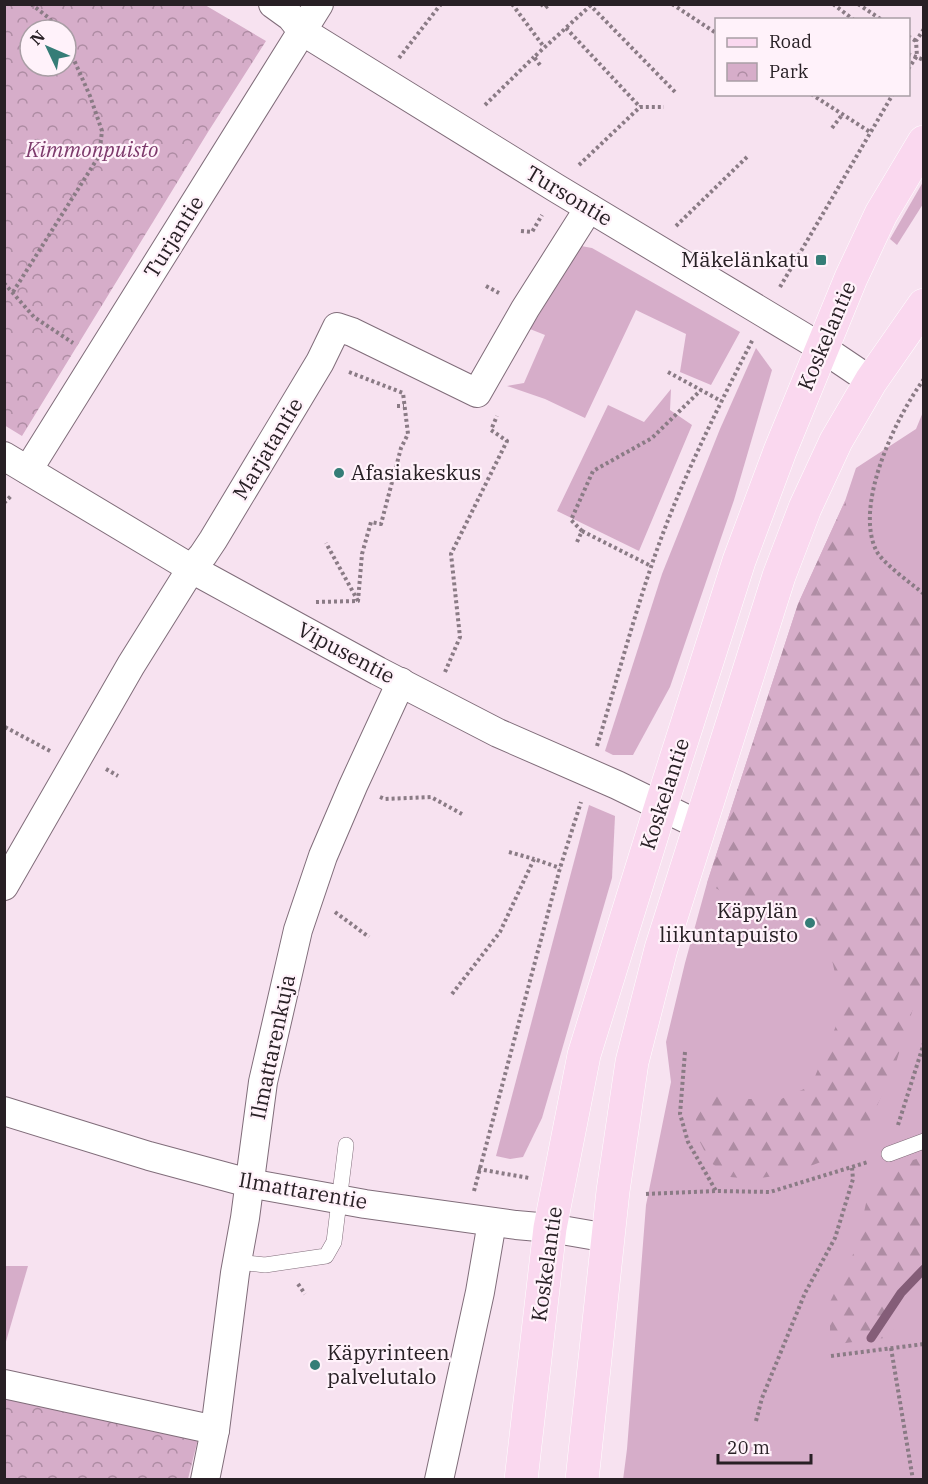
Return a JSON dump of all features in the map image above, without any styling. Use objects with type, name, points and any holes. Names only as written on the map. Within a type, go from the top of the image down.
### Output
[{"type":"main road","name":"Koskelantie","points":[[521,1479],[550,1228],[584,1055],[740,561],[822,348],[868,239],[924,142]]},
{"type":"main road","name":"Koskelantie","points":[[582,1479],[613,1191],[632,1062],[661,949],[778,576],[805,508],[836,441],[871,381],[924,305]]},
{"type":"street","name":"Tursontie","points":[[273,4],[291,16],[302,31],[589,208],[760,326],[822,348],[871,381]]},
{"type":"street","name":"Turjantie","points":[[16,463],[319,4]]},
{"type":"street","name":"Marjatantie","points":[[4,886],[131,665],[191,569],[213,540],[320,362],[337,327],[352,332],[477,393],[525,309],[589,208]]},
{"type":"street","name":"Vipusentie","points":[[16,463],[191,569],[401,682],[498,733],[588,772],[699,825]]},
{"type":"street","name":"Ilmattarenkuja","points":[[205,1479],[215,1430],[237,1262],[269,1051],[298,930],[323,856],[401,682]]},
{"type":"street","name":"Ilmattarentie","points":[[4,1112],[149,1156],[249,1183],[341,1199],[608,1238]]},
{"type":"street","points":[[439,1479],[480,1292],[480,1220]]},
{"type":"street","points":[[4,1384],[215,1430]]},
{"type":"lane","points":[[889,1154],[924,1141]]},
{"type":"lane","points":[[237,1262],[265,1265],[326,1256],[334,1242],[346,1145]]},
{"type":"path","points":[[30,4],[49,18]]},
{"type":"path","points":[[396,61],[441,4]]},
{"type":"path","points":[[512,4],[544,47]]},
{"type":"path","points":[[541,4],[545,9],[550,4]]},
{"type":"path","points":[[672,4],[715,32]]},
{"type":"path","points":[[832,4],[851,18]]},
{"type":"path","points":[[858,4],[879,18]]},
{"type":"path","points":[[485,105],[590,5],[678,94]]},
{"type":"path","points":[[566,28],[640,107]]},
{"type":"path","points":[[910,67],[917,56],[916,41],[924,29]]},
{"type":"path","points":[[910,37],[916,41]]},
{"type":"path","points":[[910,54],[924,60]]},
{"type":"path","points":[[534,57],[540,65]]},
{"type":"path","points":[[13,292],[99,156],[102,132],[78,69]]},
{"type":"path","points":[[814,96],[870,132]]},
{"type":"path","points":[[480,1220],[478,1169],[560,868],[651,566],[721,401],[760,326],[892,96]]},
{"type":"path","points":[[579,165],[640,107],[664,107]]},
{"type":"path","points":[[832,128],[842,115]]},
{"type":"path","points":[[676,227],[749,155]]},
{"type":"path","points":[[4,283],[34,317],[77,345]]},
{"type":"path","points":[[668,372],[721,401]]},
{"type":"path","points":[[924,379],[885,448],[875,482],[869,516],[877,552],[924,594]]},
{"type":"path","points":[[358,601],[362,554],[371,522],[381,524],[401,448],[408,434],[403,393],[376,381]]},
{"type":"path","points":[[651,566],[582,531],[572,520],[593,471],[652,438],[701,390]]},
{"type":"path","points":[[398,406],[404,406]]},
{"type":"path","points":[[442,678],[460,637],[451,554],[507,441],[491,430],[499,412]]},
{"type":"path","points":[[4,503],[9,499]]},
{"type":"path","points":[[577,542],[582,531]]},
{"type":"path","points":[[326,543],[358,601]]},
{"type":"path","points":[[313,602],[358,601]]},
{"type":"path","points":[[5,727],[74,764]]},
{"type":"path","points":[[353,786],[385,799],[431,797],[462,814]]},
{"type":"path","points":[[510,852],[560,868]]},
{"type":"path","points":[[452,994],[500,932],[534,860]]},
{"type":"path","points":[[339,914],[369,937]]},
{"type":"path","points":[[889,1154],[924,1043]]},
{"type":"path","points":[[686,1052],[680,1114],[688,1142],[716,1191]]},
{"type":"path","points":[[638,1193],[770,1192],[852,1168],[853,1179],[835,1238],[805,1293],[762,1398],[756,1421]]},
{"type":"path","points":[[831,1356],[924,1344]]},
{"type":"path","points":[[891,1348],[913,1479]]},
{"type":"green space","name":"Kimmonpuisto","points":[[4,5],[205,5],[266,41],[22,436],[4,425]]},
{"type":"green space","points":[[923,182],[923,204],[897,245],[890,239]]},
{"type":"green space","points":[[581,246],[592,248],[740,332],[711,385],[680,372],[686,334],[636,310],[585,418],[545,399],[507,386],[524,383],[545,335],[530,329]]},
{"type":"green space","points":[[756,348],[772,370],[734,500],[670,687],[633,755],[613,755],[605,751],[662,574],[720,429]]},
{"type":"green space","points":[[671,389],[670,410],[692,425],[639,551],[557,511],[608,405],[644,422]]},
{"type":"green space","name":"Käpylän liikuntapuisto","points":[[923,412],[923,1479],[623,1480],[646,1205],[671,1082],[666,1042],[707,883],[798,604],[845,501],[856,468],[916,429]]},
{"type":"green space","points":[[845,501],[857,545],[867,567],[886,584],[923,609],[924,767],[919,776],[924,794],[923,977],[894,1069],[864,1134],[850,1151],[789,1174],[753,1179],[730,1177],[710,1162],[700,1142],[691,1092],[746,1099],[781,1099],[811,1086],[843,1009],[828,942],[804,899],[785,897],[767,904],[747,906],[707,883],[798,604]]},
{"type":"green space","points":[[589,805],[615,816],[612,878],[542,1118],[523,1157],[510,1159],[496,1156]]},
{"type":"green space","points":[[923,1157],[923,1274],[897,1304],[892,1337],[830,1345],[830,1302],[856,1248],[873,1172]]},
{"type":"green space","points":[[4,1266],[28,1266],[5,1345]]},
{"type":"green space","points":[[4,1394],[199,1435],[188,1479],[5,1479]]},
{"type":"waterway","points":[[871,1338],[901,1293],[924,1269]]},
{"type":"place","name":"Mäkelänkatu","points":[[821,260]]},
{"type":"place","name":"Afasiakeskus","points":[[339,473]]},
{"type":"place","name":"Käpylän liikuntapuisto","points":[[810,923]]},
{"type":"place","name":"Käpyrinteen palvelutalo","points":[[315,1365]]}]
